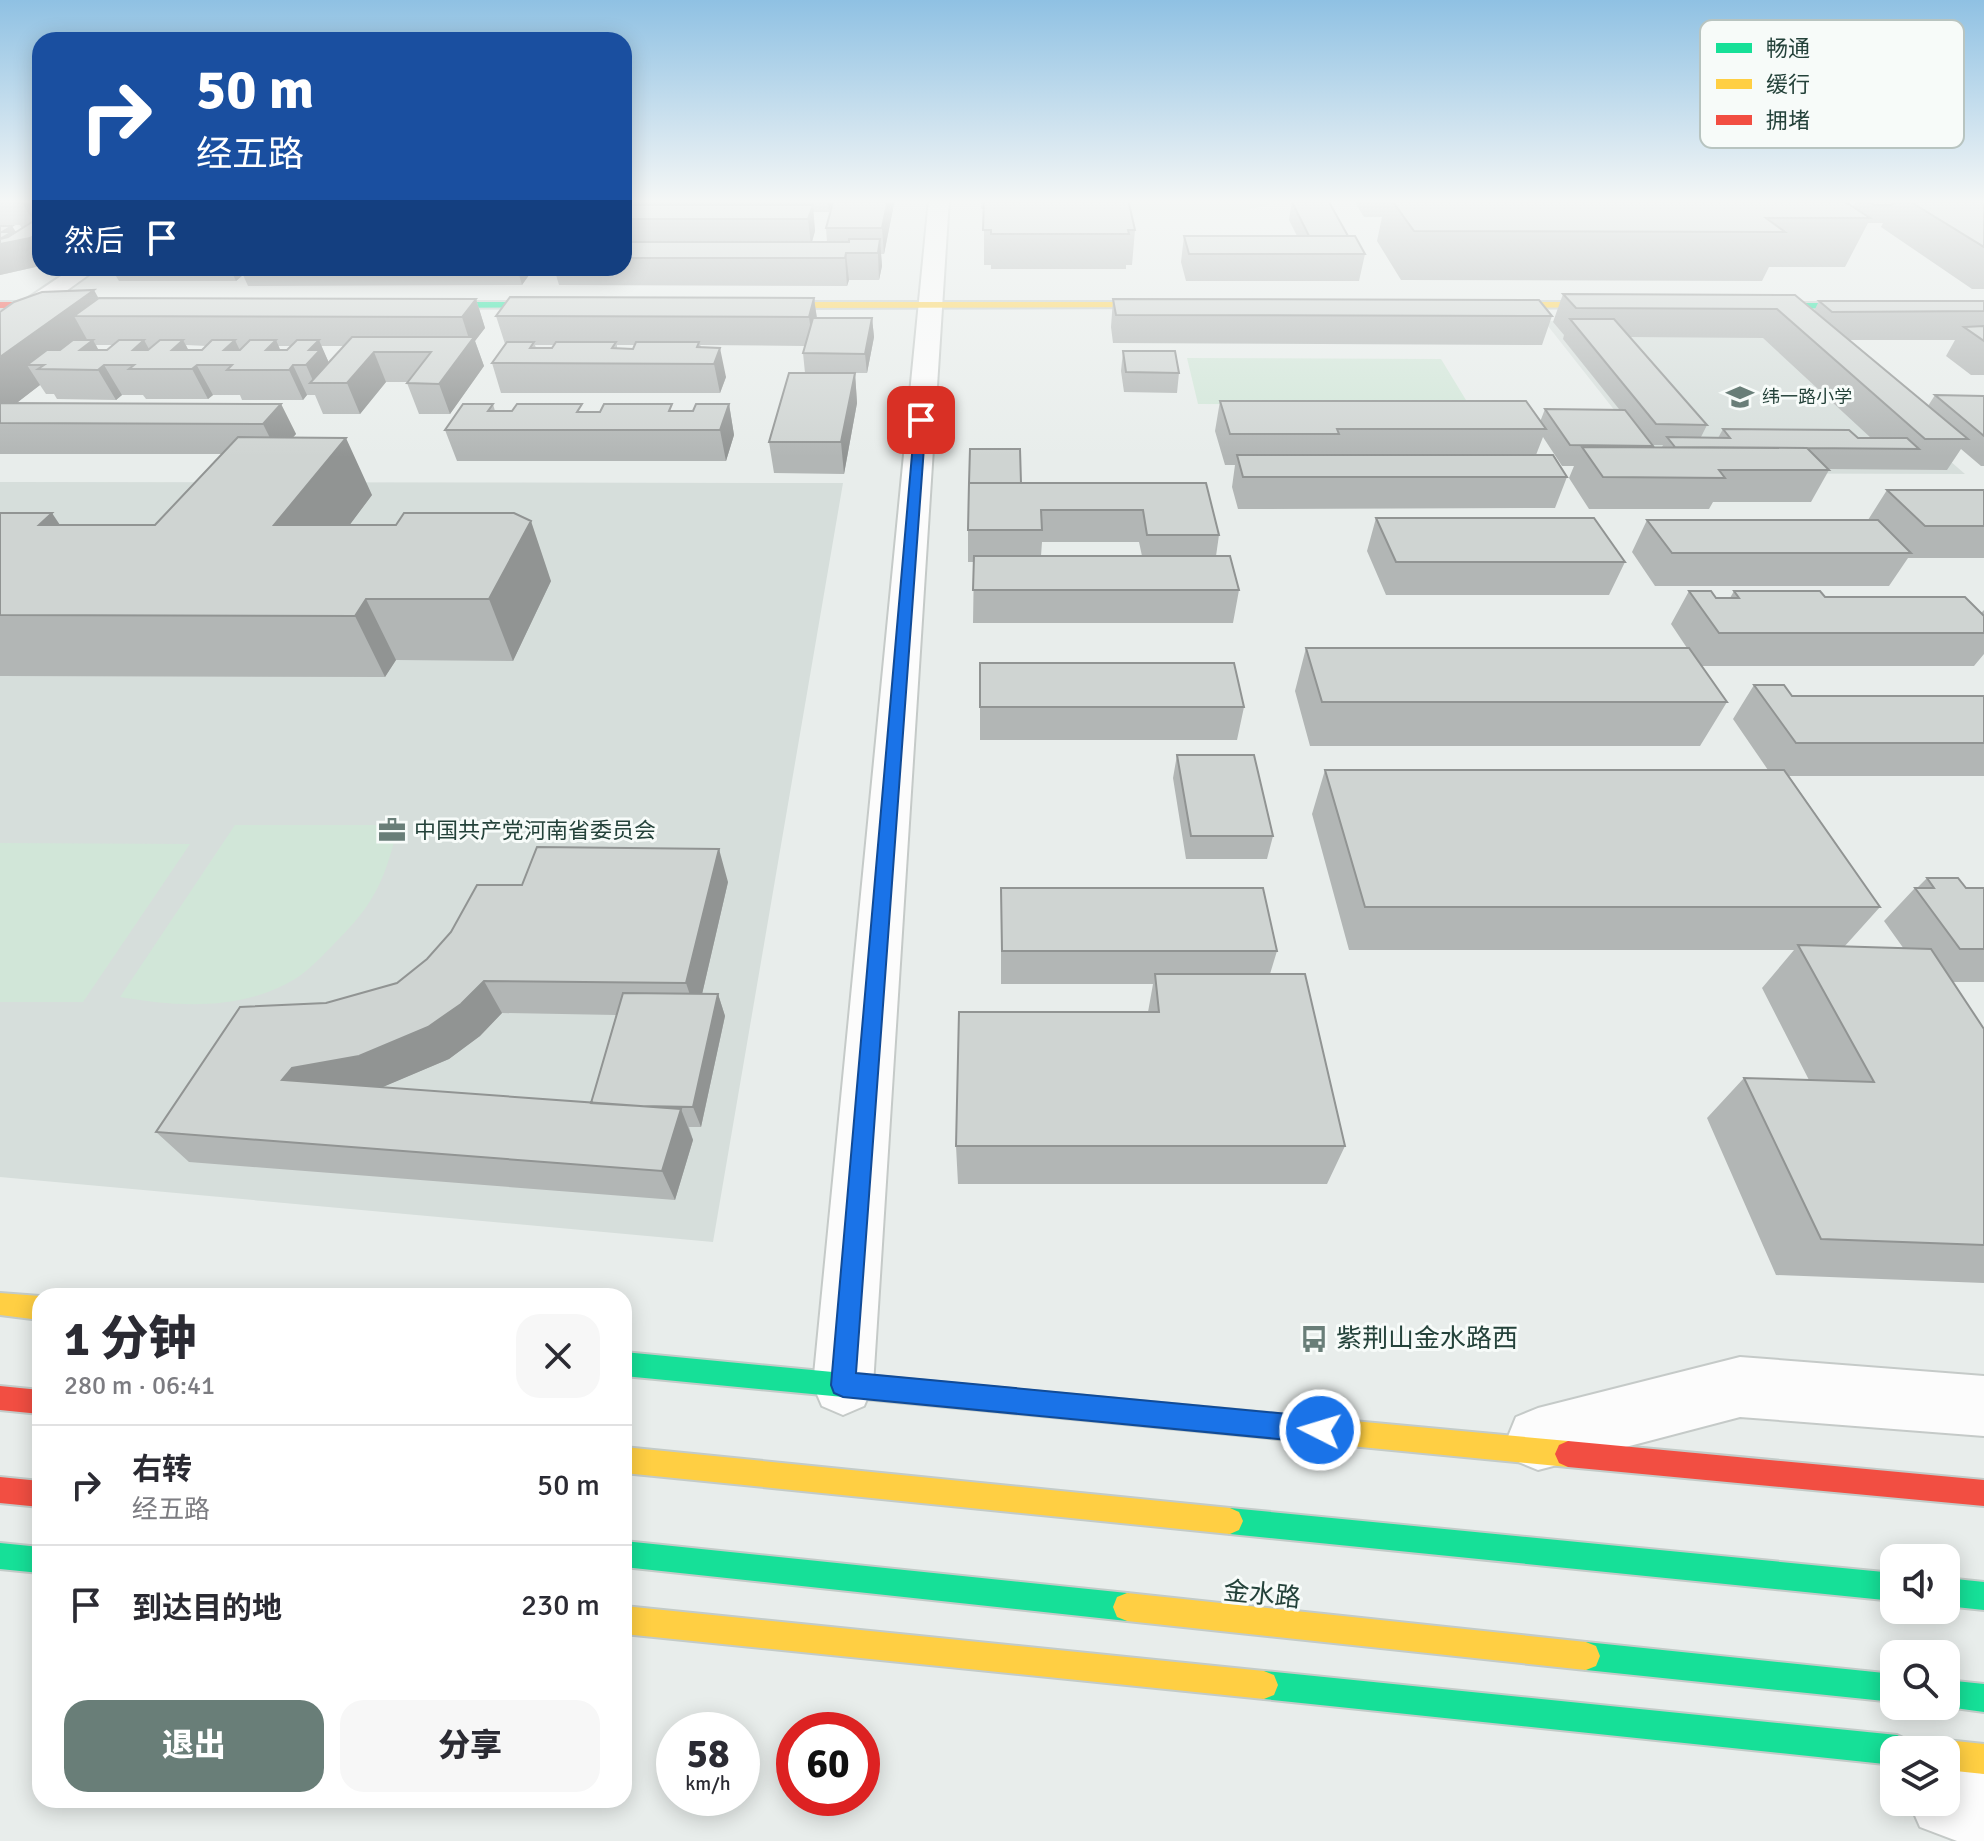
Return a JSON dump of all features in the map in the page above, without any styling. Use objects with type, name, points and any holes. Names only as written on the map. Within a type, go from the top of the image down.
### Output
[{"type":"main road","points":[[0,305],[81,305]]},
{"type":"main road","points":[[395,305],[591,305]]},
{"type":"main road","points":[[730,305],[1199,305]]},
{"type":"main road","points":[[1465,305],[1638,305]]},
{"type":"main road","points":[[1732,305],[1984,306]]},
{"type":"main road","points":[[0,1304],[32,1307]]},
{"type":"main road","points":[[632,1365],[1984,1493]]},
{"type":"main road","points":[[0,1398],[32,1401]]},
{"type":"main road","points":[[632,1461],[1880,1586]]},
{"type":"main road","points":[[0,1490],[32,1493]]},
{"type":"main road","name":"金水路","points":[[632,1555],[1880,1687]]},
{"type":"main road","points":[[0,1556],[32,1559]]},
{"type":"main road","points":[[1960,1593],[1984,1596]]},
{"type":"main road","points":[[632,1621],[1880,1748]]},
{"type":"main road","points":[[1960,1695],[1984,1698]]},
{"type":"main road","points":[[1960,1756],[1984,1759]]},
{"type":"street","points":[[0,328],[63,285]]},
{"type":"street","points":[[843,1385],[932,285]]},
{"type":"street","points":[[1503,1448],[1740,1387],[1984,1406]]},
{"type":"street","points":[[1670,1727],[1880,1783]]},
{"type":"street","points":[[1960,1805],[1984,1811]]},
{"type":"shaded area","name":"纬一路小学","points":[[1544,321],[1790,322],[1965,474],[1664,473]]},
{"type":"shaded area","name":"中国共产党河南省委员会","points":[[0,482],[843,483],[713,1242],[0,1177]]},
{"type":"green space","points":[[1187,358],[1441,359],[1469,405],[1198,404]]},
{"type":"green space","points":[[235,825],[382,825],[394,842],[384,874],[364,911],[310,968],[295,979],[253,997],[209,1004],[164,1003],[120,997]]},
{"type":"green space","points":[[0,843],[190,844],[83,1002],[0,1002]]},
{"type":"building","points":[[94,290],[0,357],[0,312],[14,302],[42,292]]},
{"type":"building","points":[[1563,294],[1795,295],[1968,439],[1925,439],[1777,309],[1576,308]]},
{"type":"building","points":[[510,297],[814,298],[809,317],[496,316]]},
{"type":"building","points":[[99,298],[476,299],[462,317],[74,316]]},
{"type":"building","points":[[1113,299],[1539,300],[1552,316],[1116,315]]},
{"type":"building","points":[[1819,301],[1984,301],[1984,311],[1832,312]]},
{"type":"building","points":[[813,318],[872,318],[865,354],[803,353]]},
{"type":"building","points":[[1570,319],[1614,319],[1707,425],[1656,424]]},
{"type":"building","points":[[1984,326],[1984,341],[1964,327]]},
{"type":"building","points":[[352,337],[474,337],[439,384],[407,383],[431,352],[374,352],[347,383],[310,383]]},
{"type":"building","points":[[73,340],[93,340],[80,350],[107,350],[119,340],[144,340],[133,350],[148,350],[160,340],[183,340],[172,350],[202,350],[212,340],[235,340],[224,350],[240,350],[250,340],[276,340],[266,350],[287,350],[297,340],[319,340],[309,350],[320,350],[306,365],[293,365],[289,370],[227,370],[232,365],[197,365],[192,369],[129,369],[134,365],[104,365],[98,370],[38,369],[44,365],[27,365],[47,350],[60,350]]},
{"type":"building","points":[[507,342],[534,342],[530,348],[552,348],[556,342],[616,342],[612,348],[633,349],[636,342],[699,342],[697,347],[720,348],[714,364],[492,363]]},
{"type":"building","points":[[1123,351],[1175,351],[1179,373],[1126,372]]},
{"type":"building","points":[[789,373],[855,373],[841,442],[769,442]]},
{"type":"building","points":[[1935,395],[1984,396],[1984,436]]},
{"type":"building","points":[[1220,401],[1526,401],[1546,429],[1337,429],[1339,434],[1230,434]]},
{"type":"building","points":[[0,403],[281,404],[263,424],[0,423]]},
{"type":"building","points":[[463,404],[493,404],[488,411],[512,411],[517,404],[582,404],[577,412],[600,412],[604,404],[672,404],[669,411],[693,411],[696,404],[729,404],[720,430],[445,430]]},
{"type":"building","points":[[1545,409],[1625,410],[1653,446],[1570,445]]},
{"type":"building","points":[[1723,429],[1849,430],[1858,438],[1907,438],[1919,449],[1675,447],[1667,437],[1730,438]]},
{"type":"building","points":[[238,437],[346,438],[274,525],[396,525],[404,513],[514,513],[531,521],[489,599],[366,599],[355,616],[0,615],[0,513],[52,513],[39,525],[155,525]]},
{"type":"building","points":[[1582,447],[1807,448],[1829,470],[1719,470],[1725,478],[1603,477]]},
{"type":"building","points":[[970,449],[1020,449],[1021,483],[969,483]]},
{"type":"building","points":[[1237,455],[1553,455],[1567,477],[1243,477]]},
{"type":"building","points":[[969,483],[1206,483],[1219,535],[1147,535],[1143,510],[1041,510],[1042,530],[968,530]]},
{"type":"building","points":[[1887,490],[1984,490],[1984,526],[1925,526]]},
{"type":"building","points":[[1376,518],[1594,518],[1625,562],[1396,562]]},
{"type":"building","points":[[1647,520],[1878,520],[1911,553],[1672,553]]},
{"type":"building","points":[[974,556],[1230,556],[1239,590],[973,590]]},
{"type":"building","points":[[1689,591],[1711,591],[1716,598],[1739,598],[1734,591],[1820,591],[1825,597],[1965,597],[1984,616],[1984,633],[1719,633]]},
{"type":"building","points":[[1306,648],[1689,648],[1727,702],[1322,702]]},
{"type":"building","points":[[980,663],[1234,663],[1244,707],[980,707]]},
{"type":"building","points":[[1754,685],[1784,685],[1792,696],[1984,696],[1984,743],[1796,743]]},
{"type":"building","points":[[1177,755],[1254,755],[1273,836],[1191,836]]},
{"type":"building","points":[[1325,770],[1784,770],[1880,907],[1365,907]]},
{"type":"building","points":[[537,847],[719,849],[686,983],[484,981],[461,1004],[428,1027],[359,1056],[292,1068],[282,1080],[681,1109],[662,1171],[156,1132],[240,1007],[326,1003],[397,983],[427,959],[451,932],[477,885],[522,885]]},
{"type":"building","points":[[1927,878],[1958,878],[1966,888],[1984,888],[1984,949],[1960,949],[1915,888],[1934,888]]},
{"type":"building","points":[[1001,888],[1263,888],[1277,951],[1002,951]]},
{"type":"building","points":[[1798,945],[1931,949],[1984,1029],[1984,1245],[1821,1239],[1744,1078],[1874,1082]]},
{"type":"building","points":[[1155,974],[1305,974],[1345,1146],[956,1146],[959,1012],[1159,1012]]},
{"type":"building","points":[[623,993],[718,994],[693,1107],[591,1103]]},
{"type":"traffic: fast","points":[[418,305],[566,305]]},
{"type":"traffic: fast","points":[[1746,305],[1984,306]]},
{"type":"traffic: fast","points":[[632,1365],[990,1399]]},
{"type":"traffic: fast","points":[[1230,1521],[1880,1586]]},
{"type":"traffic: fast","points":[[632,1555],[1127,1607]]},
{"type":"traffic: fast","points":[[0,1556],[32,1559]]},
{"type":"traffic: fast","points":[[1960,1593],[1984,1596]]},
{"type":"traffic: fast","points":[[1586,1656],[1880,1687]]},
{"type":"traffic: fast","points":[[1264,1685],[1880,1748]]},
{"type":"traffic: fast","points":[[1960,1695],[1984,1698]]},
{"type":"traffic: slow","points":[[754,305],[1174,305]]},
{"type":"traffic: slow","points":[[1482,305],[1618,305]]},
{"type":"traffic: slow","points":[[0,1304],[32,1307]]},
{"type":"traffic: slow","points":[[990,1399],[1568,1454]]},
{"type":"traffic: slow","points":[[632,1461],[1230,1521]]},
{"type":"traffic: slow","points":[[1127,1607],[1586,1656]]},
{"type":"traffic: slow","points":[[632,1621],[1264,1685]]},
{"type":"traffic: slow","points":[[1960,1756],[1984,1759]]},
{"type":"traffic: jam","points":[[0,305],[70,305]]},
{"type":"traffic: jam","points":[[0,1398],[32,1401]]},
{"type":"traffic: jam","points":[[1568,1454],[1984,1493]]},
{"type":"traffic: jam","points":[[0,1490],[32,1493]]},
{"type":"place","name":"纬一路小学","points":[[1740,397]]},
{"type":"place","name":"中国共产党河南省委员会","points":[[392,830]]},
{"type":"place","name":"紫荆山金水路西","points":[[1314,1339]]},
{"type":"route","points":[[921,420],[843,1385],[1320,1430]]}]
